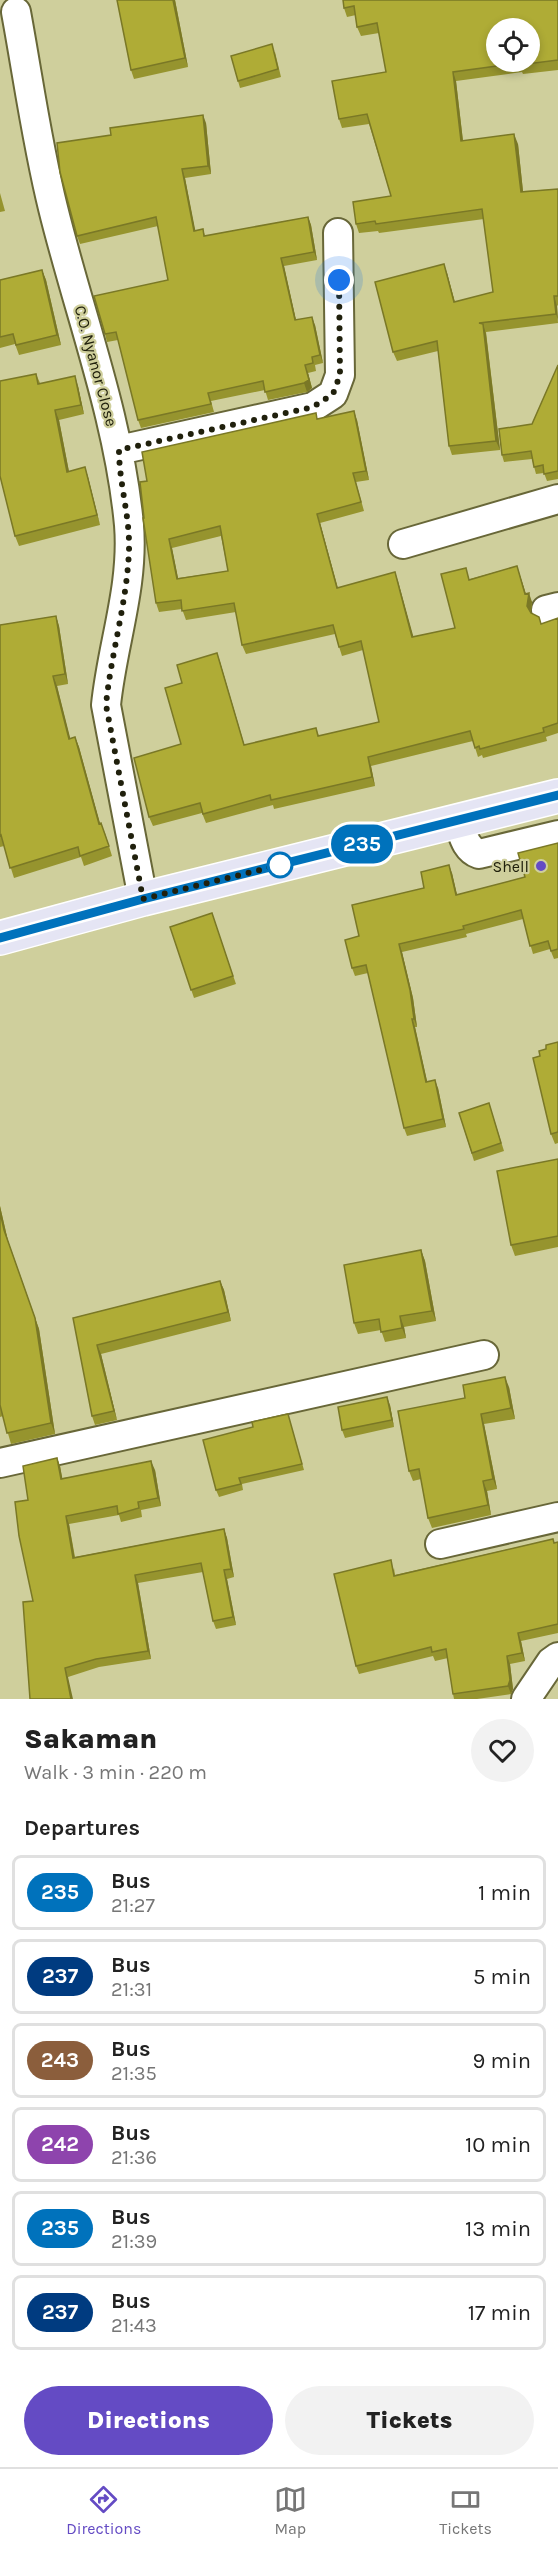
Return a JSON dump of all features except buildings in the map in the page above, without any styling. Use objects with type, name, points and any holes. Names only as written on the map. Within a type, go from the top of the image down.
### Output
[{"type":"main road","points":[[0,938],[143,899],[558,796]]},
{"type":"street","name":"C.O. Nyanor Close","points":[[16,12],[52,207],[119,450],[129,527],[127,579],[119,632],[108,677],[106,705],[143,899]]},
{"type":"street","points":[[119,450],[313,407],[333,394],[340,375],[338,234]]},
{"type":"street","points":[[403,544],[558,499]]},
{"type":"street","points":[[458,821],[467,845],[472,852],[479,854],[558,835]]},
{"type":"street","points":[[0,1462],[484,1355]]},
{"type":"street","points":[[440,1544],[558,1517]]},
{"type":"street","points":[[526,1699],[551,1662],[558,1658]]},
{"type":"bus line","name":"235","points":[[0,938],[143,899],[558,795]]},
{"type":"place","name":"Shell","points":[[541,866]]},
{"type":"route","points":[[280,865],[143,899],[106,705],[108,677],[123,609],[129,548],[129,527],[119,450],[313,407],[333,394],[340,375],[339,280]]}]
